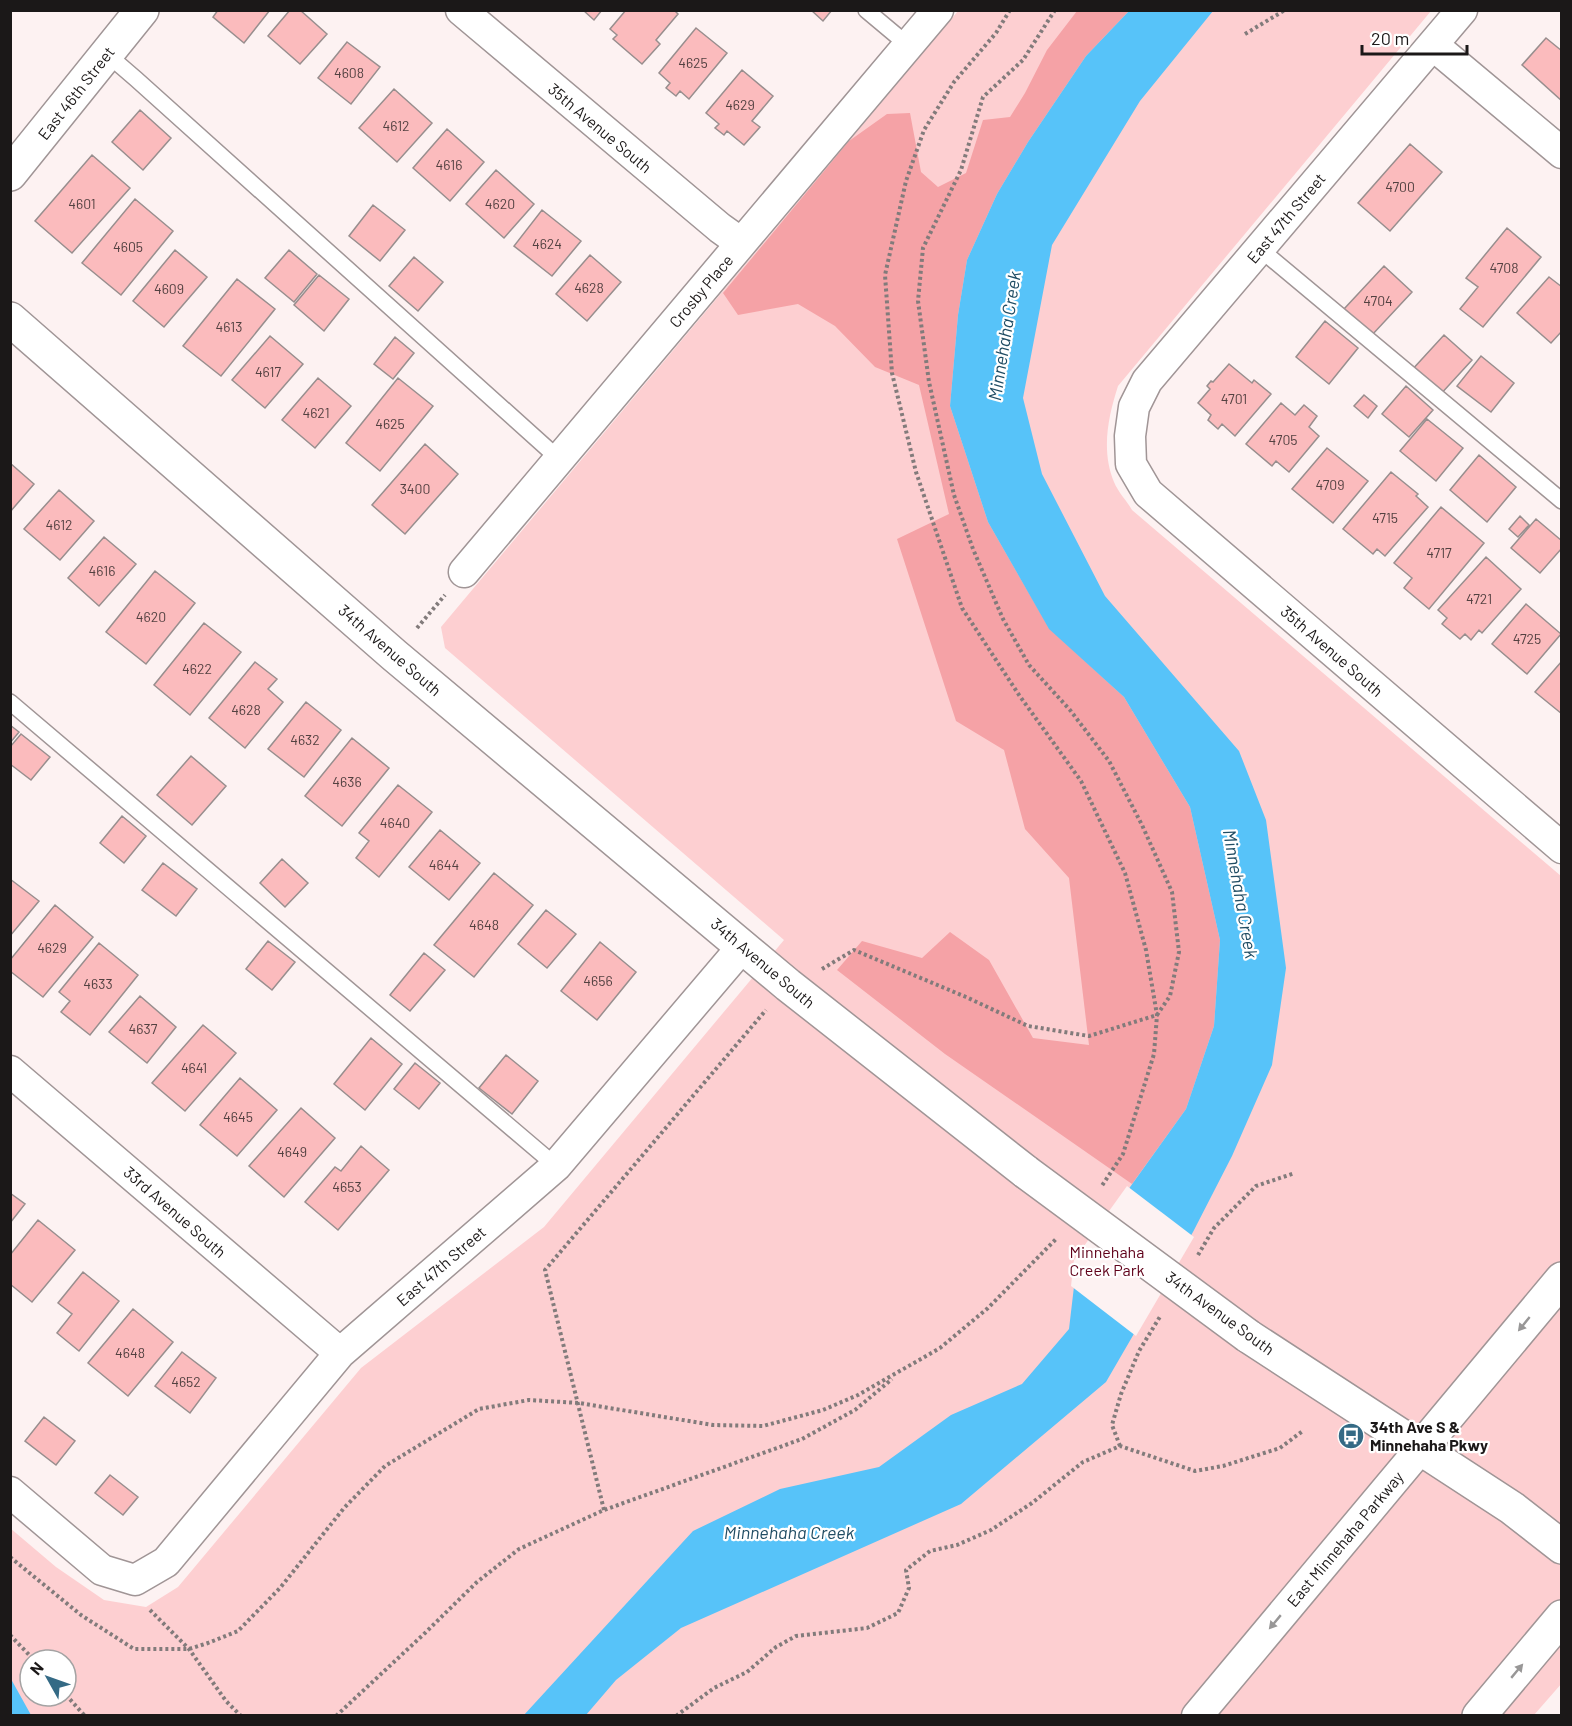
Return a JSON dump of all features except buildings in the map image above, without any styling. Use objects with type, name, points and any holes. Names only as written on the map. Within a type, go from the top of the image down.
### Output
[{"type":"street","name":"East 46th Street","points":[[10,174],[142,10]]},
{"type":"street","name":"35th Avenue South","points":[[461,10],[720,228],[741,243]]},
{"type":"street","name":"Crosby Place","points":[[465,572],[938,10]]},
{"type":"street","name":"East 47th Street","points":[[1130,436],[1134,407],[1147,381],[1462,10]]},
{"type":"street","points":[[1433,45],[1562,153]]},
{"type":"street","name":"34th Avenue South","points":[[10,319],[394,655],[788,985],[1026,1172],[1248,1336],[1512,1508],[1562,1547]]},
{"type":"street","name":"35th Avenue South","points":[[1130,436],[1131,464],[1148,493],[1562,848]]},
{"type":"street","name":"East 47th Street","points":[[140,1592],[340,1353],[556,1166],[743,946]]},
{"type":"street","name":"33rd Avenue South","points":[[10,1071],[340,1353]]},
{"type":"street","name":"East Minnehaha Parkway","points":[[1197,1716],[1562,1279]]},
{"type":"street","points":[[10,1492],[102,1570],[140,1592]]},
{"type":"street","points":[[1479,1716],[1562,1617]]},
{"type":"lane","points":[[866,10],[909,46]]},
{"type":"lane","points":[[106,54],[559,459]]},
{"type":"lane","points":[[1260,249],[1562,501]]},
{"type":"lane","points":[[10,702],[556,1166]]},
{"type":"path","points":[[1010,10],[996,33],[954,82],[924,130],[906,181],[885,275],[892,373],[916,472],[962,608],[1019,695],[1082,781],[1125,873],[1146,950],[1157,1014]]},
{"type":"path","points":[[604,1510],[545,1270],[788,985],[854,950],[1028,1026],[1089,1036],[1157,1014],[1170,996],[1179,952],[1172,892],[1109,761],[1070,710],[1029,665],[1003,619],[973,549],[954,495],[929,382],[918,301],[923,248],[961,170],[983,97],[1023,60],[1055,10]]},
{"type":"path","points":[[1245,34],[1285,10]]},
{"type":"path","points":[[394,655],[465,572]]},
{"type":"path","points":[[10,1557],[81,1614],[134,1649],[189,1649],[238,1631],[280,1588],[344,1508],[384,1466],[478,1409],[530,1400],[579,1403],[713,1425],[763,1426],[823,1410],[858,1395],[900,1372],[855,1410],[802,1439],[604,1510],[519,1549],[477,1582],[336,1716]]},
{"type":"path","points":[[676,1716],[714,1688],[747,1671],[776,1647],[796,1636],[867,1628],[898,1613],[909,1588],[906,1570],[930,1551],[957,1545],[991,1530],[1032,1503],[1083,1462],[1120,1446],[1196,1471],[1223,1466],[1280,1448],[1304,1430]]},
{"type":"path","points":[[140,1592],[189,1649],[226,1701],[242,1716]]},
{"type":"path","points":[[10,1635],[22,1648]]},
{"type":"green space","name":"Minnehaha Creek Park","points":[[958,11],[1431,11],[1118,386],[1111,410],[1107,446],[1114,482],[1132,510],[1561,876],[1562,1683],[1534,1715],[11,1715],[10,1528],[56,1567],[104,1600],[146,1607],[178,1587],[361,1368],[544,1227],[784,940],[445,648],[441,627]]},
{"type":"shaded area","points":[[1077,11],[1129,11],[1086,56],[1028,142],[997,194],[967,260],[958,315],[950,406],[988,522],[1049,628],[1124,697],[1190,807],[1220,940],[1214,1026],[1186,1109],[1132,1184],[945,1054],[837,970],[862,941],[922,958],[950,932],[989,960],[1033,1038],[1089,1045],[1069,878],[1025,829],[1004,750],[956,721],[897,539],[949,514],[919,385],[875,367],[835,326],[798,304],[738,315],[723,293],[849,141],[887,114],[910,113],[921,172],[938,187],[966,173],[983,120],[1010,117],[1047,50]]},
{"type":"water","name":"Minnehaha Creek","points":[[1129,11],[1213,11],[1140,101],[1052,245],[1023,398],[1042,474],[1105,596],[1239,751],[1266,820],[1286,968],[1272,1065],[1232,1156],[1193,1232],[1106,1382],[961,1504],[681,1628],[616,1680],[586,1715],[523,1716],[693,1531],[780,1489],[879,1467],[951,1415],[1022,1384],[1069,1329],[1077,1261],[1186,1109],[1214,1026],[1220,940],[1190,807],[1124,697],[1049,629],[988,522],[950,406],[958,315],[967,260],[997,194],[1028,142],[1086,56]]},
{"type":"water","points":[[10,1679],[18,1692],[18,1708],[27,1708],[31,1715],[11,1715]]},
{"type":"pier","points":[[1127,1186],[1194,1237],[1136,1336],[1071,1286],[1074,1260]]},
{"type":"place","name":"34th Ave S & Minnehaha Pkwy","points":[[1351,1436]]}]
